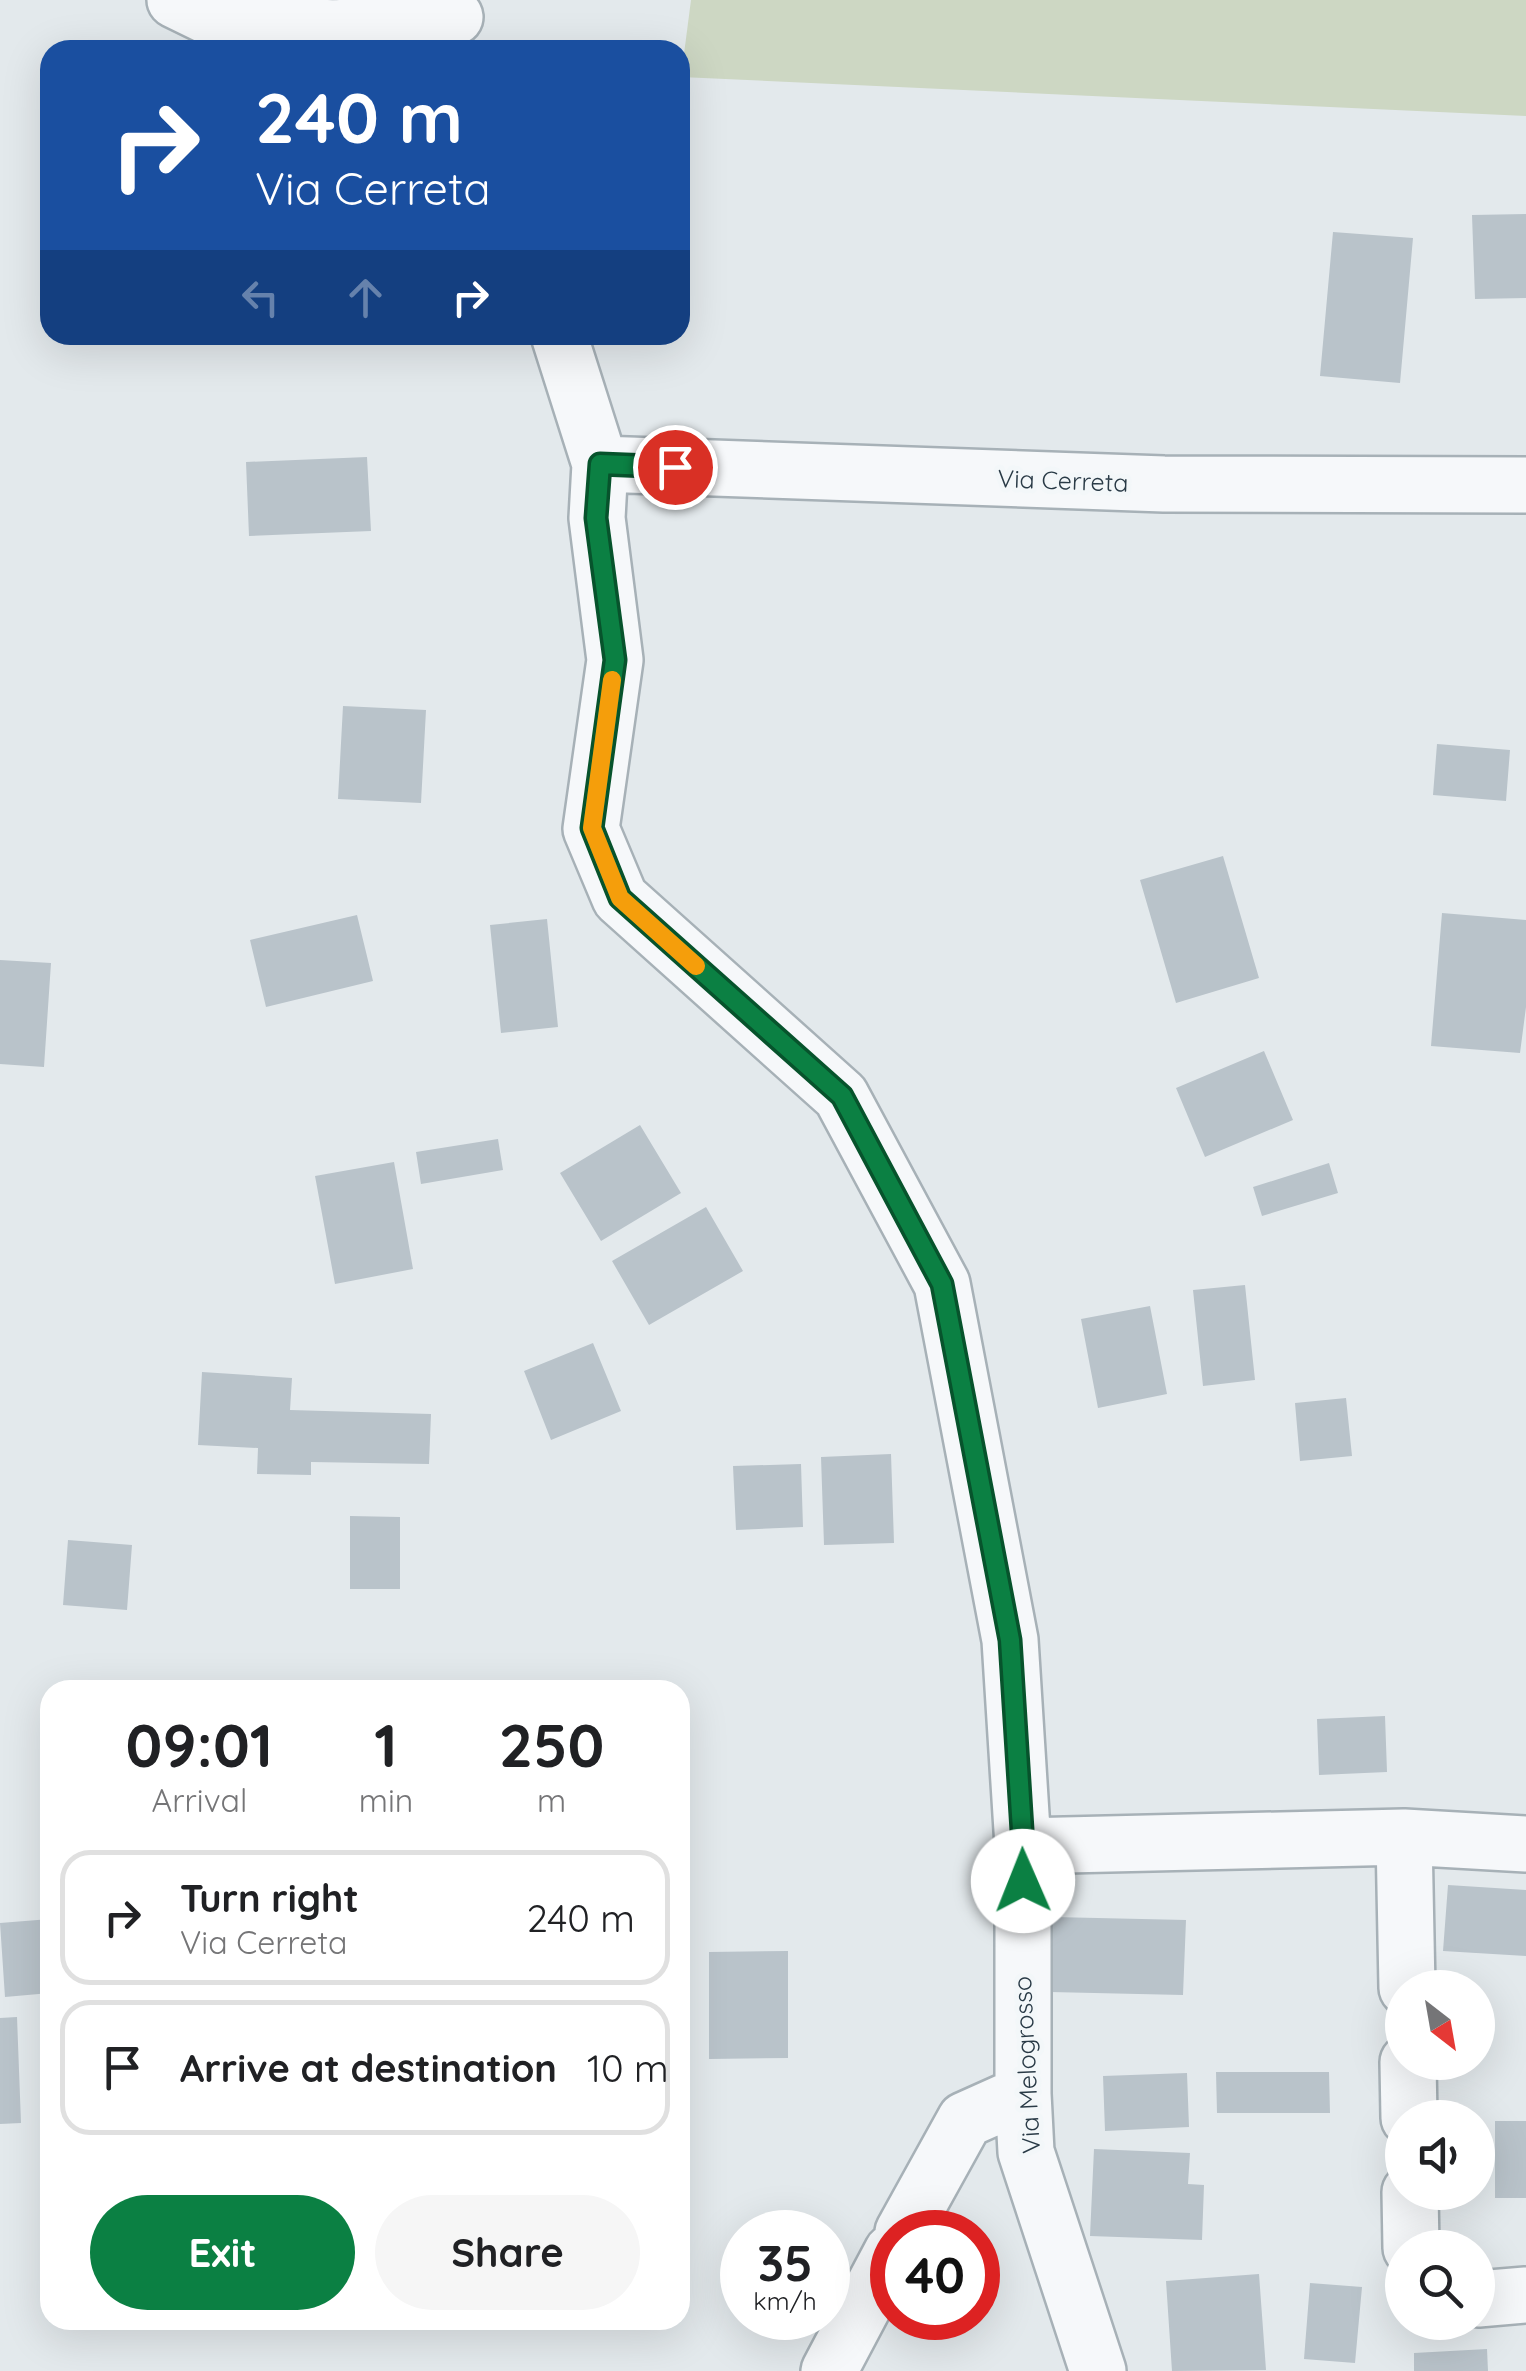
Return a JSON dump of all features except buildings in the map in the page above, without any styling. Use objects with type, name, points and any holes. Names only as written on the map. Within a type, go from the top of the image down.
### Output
[{"type":"street","points":[[175,0],[218,21],[335,28],[456,22]]},
{"type":"street","name":"Via Melogrosso","points":[[563,345],[600,464],[596,518],[615,660],[592,828],[620,898],[842,1096],[942,1284],[1010,1640],[1023,1846],[1026,2152],[1098,2371]]},
{"type":"street","name":"Via Cerreta","points":[[600,464],[1164,484],[1526,484]]},
{"type":"street","points":[[1023,1846],[1404,1837],[1526,1844]]},
{"type":"street","points":[[1404,1837],[1407,1970]]},
{"type":"street","points":[[915,2210],[965,2120],[1023,2094]]},
{"type":"street","points":[[828,2371],[870,2293]]},
{"type":"street","points":[[1495,2298],[1526,2295]]},
{"type":"green space","points":[[691,0],[1526,0],[1526,116],[690,77],[690,40],[686,40]]},
{"type":"slow traffic","points":[[612,680],[592,828],[620,898],[696,966]]},
{"type":"route","points":[[675,467],[600,464],[596,518],[615,660],[592,828],[620,898],[842,1096],[942,1284],[1010,1640],[1023,1881]]}]
